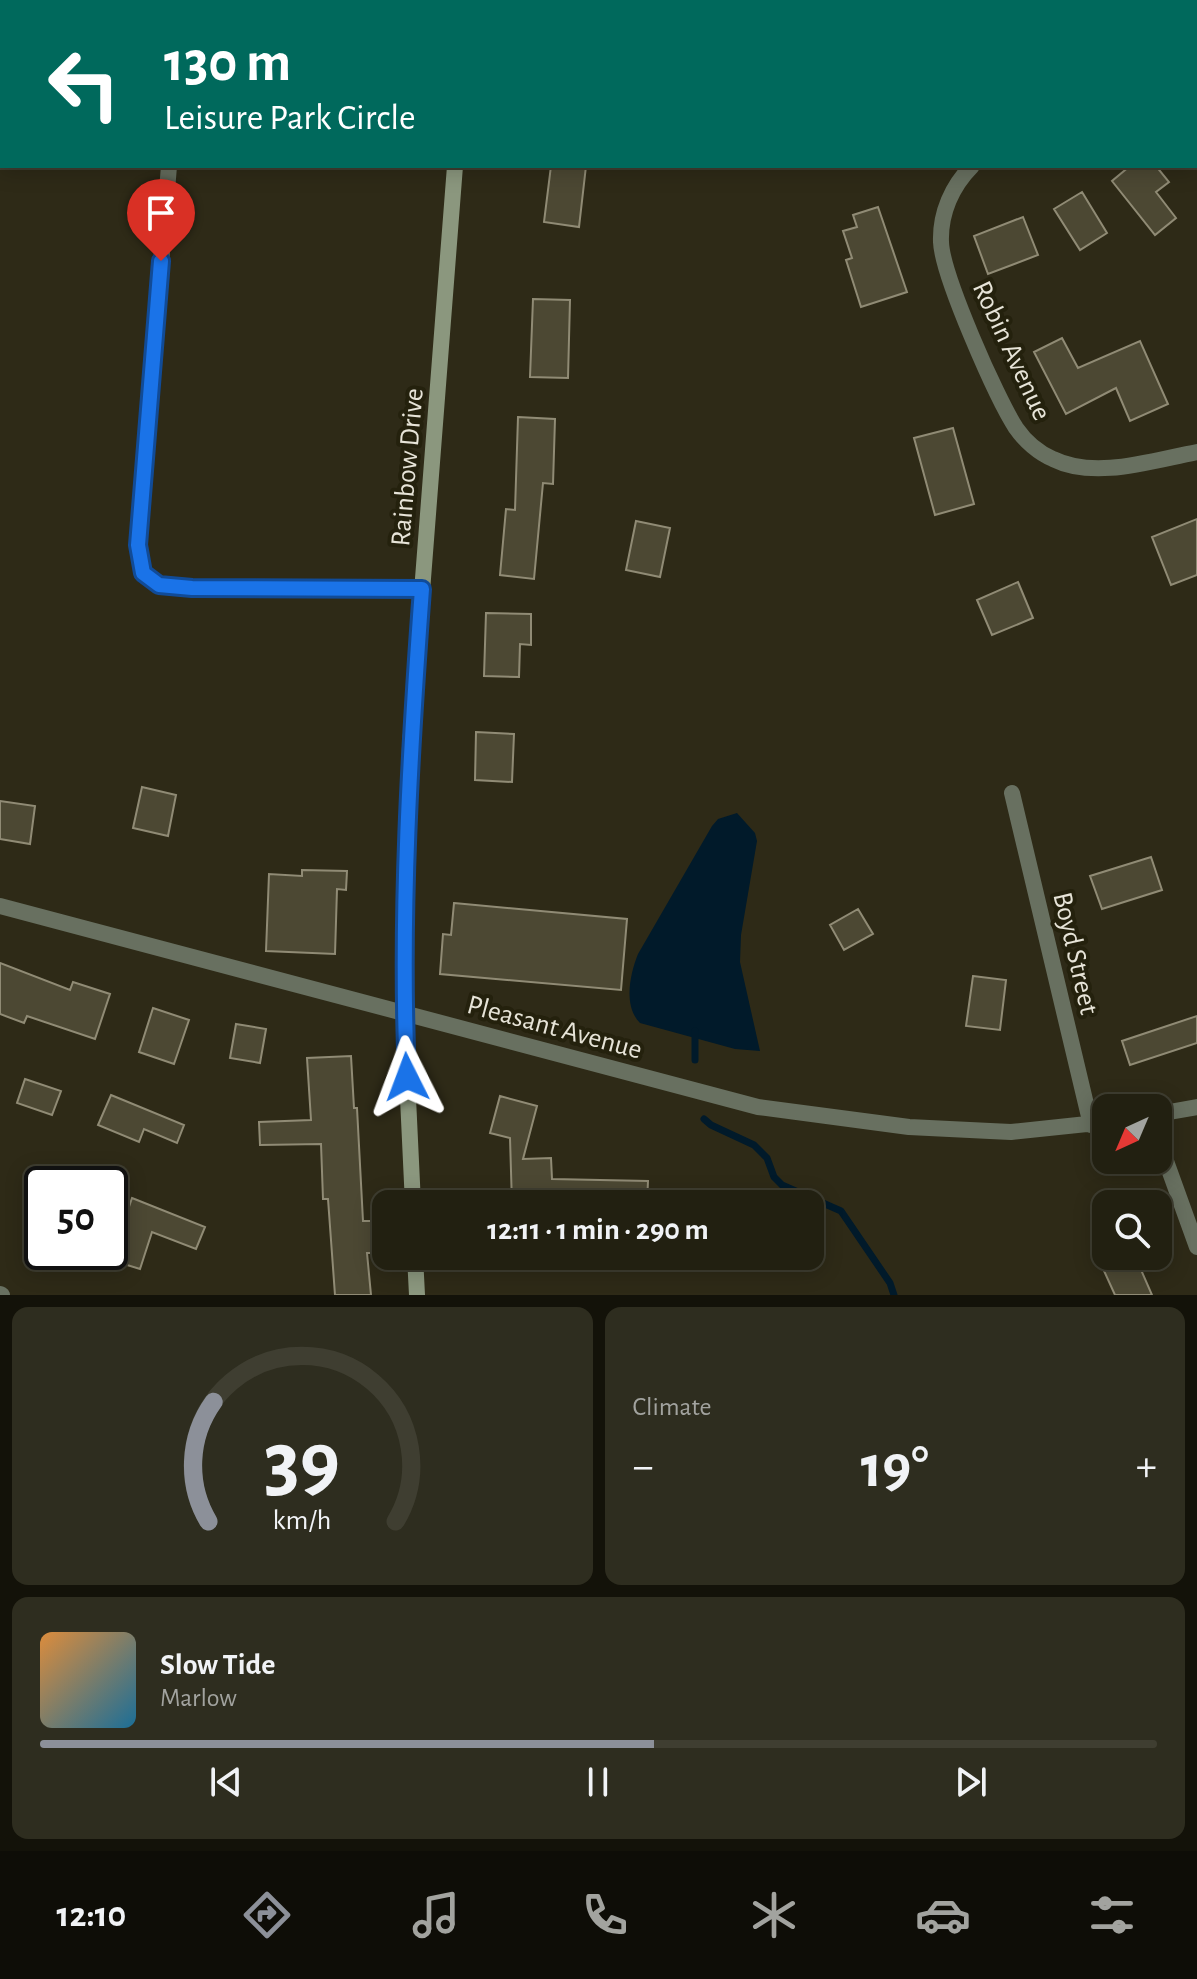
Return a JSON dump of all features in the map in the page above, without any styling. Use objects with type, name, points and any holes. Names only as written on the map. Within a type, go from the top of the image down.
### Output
[{"type":"main road","name":"Rainbow Drive","points":[[412,1190],[404,1013],[410,746],[455,168]]},
{"type":"main road","points":[[416,1270],[417,1295]]},
{"type":"street","points":[[169,168],[138,545],[143,573],[159,585],[192,588],[422,589]]},
{"type":"street","name":"Robin Avenue","points":[[970,168],[960,178],[947,201],[941,243],[956,297],[1008,415],[1036,449],[1055,461],[1077,467],[1116,467],[1197,452]]},
{"type":"street","name":"Boyd Street","points":[[1012,793],[1092,1100]]},
{"type":"street","name":"Pleasant Avenue","points":[[0,906],[758,1107],[909,1127],[1011,1132],[1092,1124]]},
{"type":"street","points":[[1172,1111],[1197,1107]]},
{"type":"street","points":[[1171,1174],[1197,1247]]},
{"type":"water","points":[[737,813],[755,833],[757,841],[741,935],[740,962],[760,1051],[735,1049],[640,1023],[631,1008],[630,999],[638,954],[712,826],[718,819]]},
{"type":"building","points":[[551,168],[586,168],[579,227],[544,222]]},
{"type":"building","points":[[1128,168],[1158,168],[1169,182],[1156,192],[1176,218],[1155,235],[1112,181]]},
{"type":"building","points":[[1082,192],[1107,233],[1080,250],[1054,209]]},
{"type":"building","points":[[878,207],[907,292],[861,307],[846,260],[852,258],[843,231],[857,227],[853,215]]},
{"type":"building","points":[[1023,217],[1038,255],[988,274],[974,236]]},
{"type":"building","points":[[533,299],[570,300],[568,378],[530,377]]},
{"type":"building","points":[[1062,338],[1078,368],[1140,341],[1168,404],[1130,421],[1116,388],[1066,414],[1034,352]]},
{"type":"building","points":[[518,417],[555,419],[553,484],[543,483],[534,579],[500,575],[506,509],[515,510]]},
{"type":"building","points":[[953,428],[974,504],[935,515],[914,438]]},
{"type":"building","points":[[1197,519],[1197,575],[1171,585],[1152,537]]},
{"type":"building","points":[[636,521],[670,528],[660,577],[626,570]]},
{"type":"building","points":[[1018,582],[1033,618],[992,635],[977,600]]},
{"type":"building","points":[[486,613],[531,614],[531,645],[520,644],[519,677],[484,676]]},
{"type":"building","points":[[476,732],[514,734],[512,782],[475,780]]},
{"type":"building","points":[[142,787],[176,795],[168,836],[133,828]]},
{"type":"building","points":[[0,801],[35,806],[30,844],[0,839]]},
{"type":"building","points":[[1151,857],[1162,890],[1102,909],[1090,876]]},
{"type":"building","points":[[302,870],[347,871],[346,890],[337,889],[335,954],[266,951],[269,874],[302,876]]},
{"type":"building","points":[[454,903],[627,919],[621,990],[440,974],[443,934],[451,935]]},
{"type":"building","points":[[858,909],[873,934],[844,950],[830,925]]},
{"type":"building","points":[[0,963],[70,990],[73,982],[110,994],[95,1039],[27,1016],[24,1023],[0,1014]]},
{"type":"building","points":[[973,976],[1006,980],[1000,1030],[966,1026]]},
{"type":"building","points":[[153,1008],[189,1020],[174,1064],[139,1052]]},
{"type":"building","points":[[1197,1016],[1197,1043],[1130,1065],[1122,1041]]},
{"type":"building","points":[[236,1024],[266,1029],[260,1063],[230,1058]]},
{"type":"building","points":[[351,1056],[363,1221],[372,1221],[372,1253],[367,1253],[371,1295],[335,1295],[328,1199],[323,1199],[321,1144],[260,1145],[259,1122],[311,1120],[307,1058]]},
{"type":"building","points":[[25,1079],[61,1091],[52,1115],[17,1103]]},
{"type":"building","points":[[111,1095],[184,1125],[177,1143],[144,1129],[139,1142],[98,1125]]},
{"type":"building","points":[[500,1096],[537,1106],[523,1159],[551,1158],[552,1179],[648,1181],[648,1190],[512,1190],[510,1138],[490,1133]]},
{"type":"building","points":[[132,1198],[205,1227],[196,1249],[152,1232],[140,1269],[128,1265],[128,1210]]},
{"type":"building","points":[[1104,1270],[1141,1270],[1152,1295],[1115,1295]]},
{"type":"waterway","points":[[695,1031],[695,1060]]},
{"type":"waterway","points":[[704,1119],[754,1145],[767,1158],[774,1177],[782,1185],[841,1211],[890,1283],[894,1295]]},
{"type":"route","points":[[161,261],[138,545],[143,573],[159,585],[192,588],[422,589],[410,746],[404,1013],[407,1077]]}]
